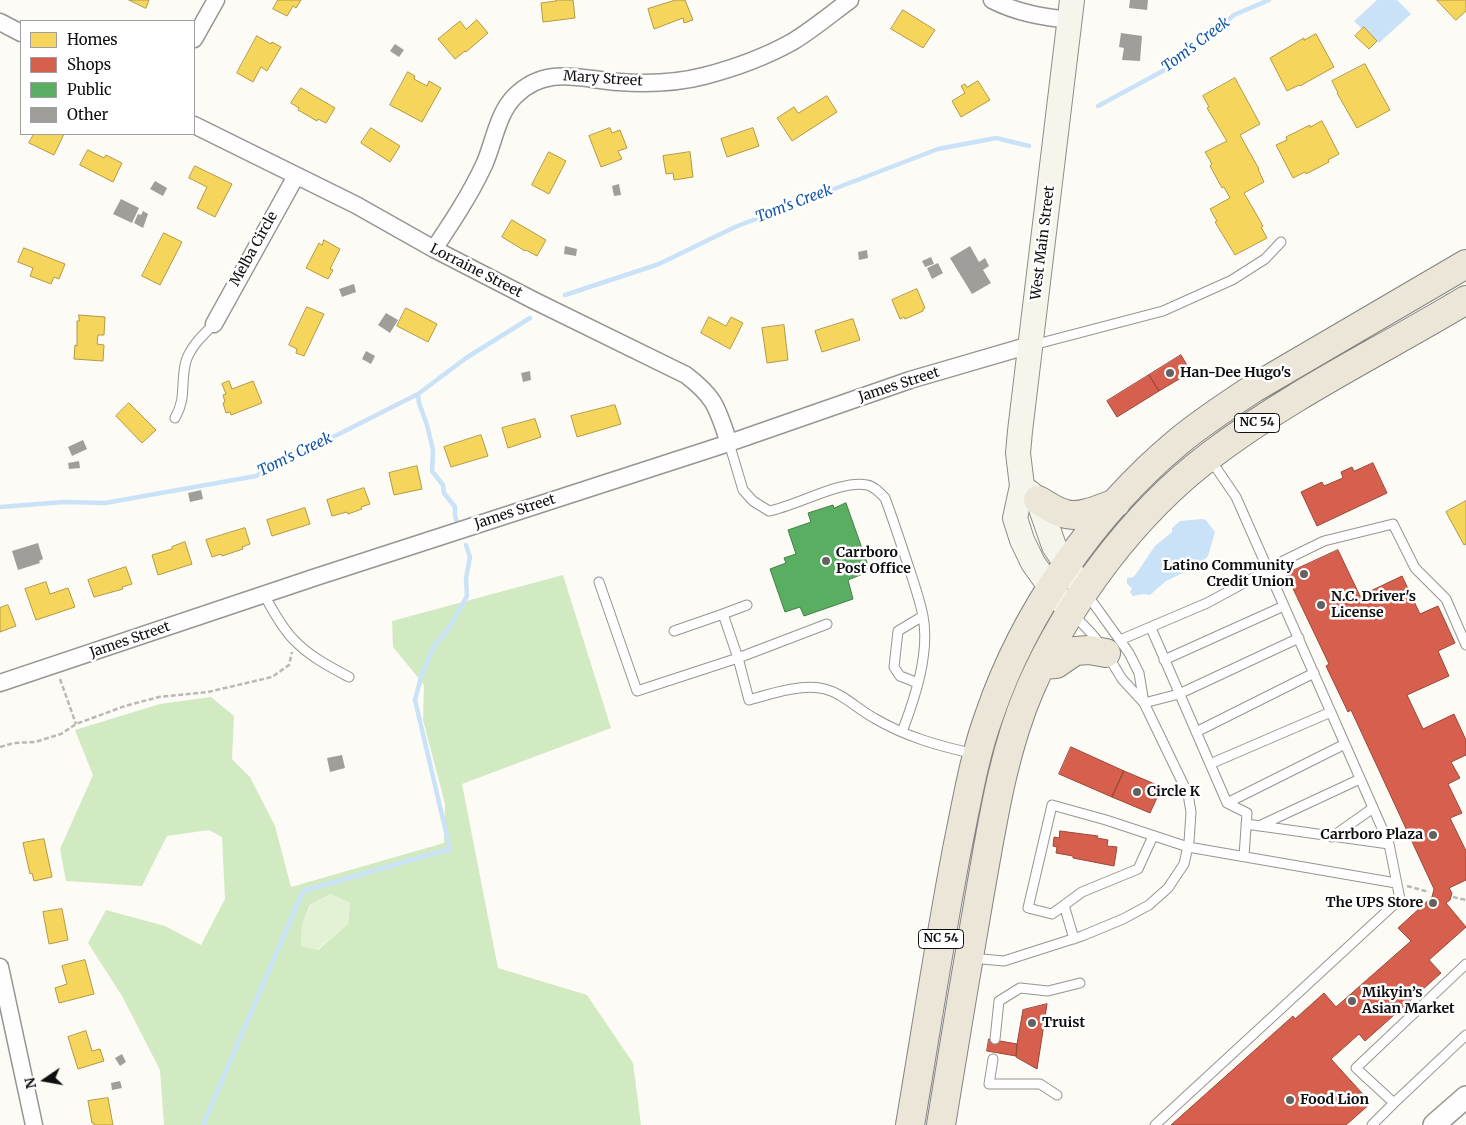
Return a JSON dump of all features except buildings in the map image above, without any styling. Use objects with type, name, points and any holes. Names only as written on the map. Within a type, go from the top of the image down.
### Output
[{"type":"highway","name":"NC 54","points":[[910,1125],[952,878],[977,754],[1002,681],[1023,636],[1050,588],[1116,503],[1177,442],[1229,404],[1466,264]]},
{"type":"highway","name":"NC 54","points":[[941,1125],[1001,782],[1021,714],[1042,665],[1077,601],[1134,527],[1173,487],[1209,456],[1294,400],[1466,300]]},
{"type":"highway","points":[[1030,493],[1058,512],[1073,515],[1093,511],[1116,503]]},
{"type":"highway","points":[[1042,665],[1056,664],[1075,651],[1113,647]]},
{"type":"main road","name":"West Main Street","points":[[1071,10],[1018,453],[1030,493],[1054,546],[1066,566],[1077,601]]},
{"type":"main road","name":"West Main Street","points":[[1030,493],[1015,518],[1022,540],[1033,563],[1050,588],[1077,601]]},
{"type":"street","points":[[195,37],[216,0]]},
{"type":"street","name":"Mary Street","points":[[434,250],[473,186],[484,164],[505,110],[514,96],[530,85],[547,78],[568,75],[636,83],[663,82],[703,76],[740,66],[768,55],[794,41],[850,0]]},
{"type":"street","points":[[992,0],[1019,11],[1041,16],[1071,10]]},
{"type":"street","points":[[0,22],[20,32]]},
{"type":"street","name":"Lorraine Street","points":[[195,126],[356,205],[434,250],[686,375],[703,388],[714,401],[729,443]]},
{"type":"street","name":"Melba Circle","points":[[214,324],[296,176]]},
{"type":"street","name":"James Street","points":[[0,683],[729,443],[910,380],[1030,346]]},
{"type":"street","points":[[0,967],[34,1125]]},
{"type":"street","points":[[1434,1125],[1466,1097]]},
{"type":"lane","points":[[1030,346],[1163,310],[1232,280],[1265,259],[1281,242]]},
{"type":"lane","points":[[175,418],[182,407],[187,360],[198,340],[214,324]]},
{"type":"lane","points":[[729,443],[743,490],[753,501],[769,511],[781,509],[848,484],[867,484],[878,490],[886,498],[923,616],[923,654],[918,683],[913,704],[902,732]]},
{"type":"lane","points":[[1154,1125],[1400,899],[1389,844],[1236,497],[1209,456]]},
{"type":"lane","points":[[1113,647],[1207,603],[1283,561],[1324,541],[1393,524],[1415,568],[1446,598],[1466,645]]},
{"type":"lane","points":[[599,582],[637,691],[738,658],[827,624]]},
{"type":"lane","points":[[264,595],[279,621],[295,641],[327,665],[349,677]]},
{"type":"lane","points":[[1077,601],[1098,608],[1113,647],[1122,679],[1144,703]]},
{"type":"lane","points":[[969,958],[1004,961],[1074,939],[1123,919],[1148,906],[1168,888],[1184,864],[1188,847],[1191,812],[1188,794],[1144,703],[1139,673],[1113,647],[1092,634],[1077,601]]},
{"type":"lane","points":[[674,630],[747,604]]},
{"type":"lane","points":[[1164,660],[1284,606]]},
{"type":"lane","points":[[723,614],[738,658],[749,700],[775,693],[809,688],[824,689],[850,701],[873,718],[922,741],[977,754]]},
{"type":"lane","points":[[918,683],[900,676],[894,667],[898,631],[923,616]]},
{"type":"lane","points":[[1151,628],[1227,803],[1247,813],[1244,856]]},
{"type":"lane","points":[[1144,703],[1179,694],[1299,638]]},
{"type":"lane","points":[[1196,732],[1314,673]]},
{"type":"lane","points":[[1210,764],[1331,712]]},
{"type":"lane","points":[[1227,803],[1345,744]]},
{"type":"lane","points":[[1259,826],[1360,779]]},
{"type":"lane","points":[[1153,836],[1138,869],[1082,892],[1052,914],[1028,908],[1052,805],[1153,836],[1188,847],[1396,883]]},
{"type":"lane","points":[[1332,837],[1373,808]]},
{"type":"lane","points":[[1246,824],[1389,844]]},
{"type":"lane","points":[[1064,905],[1074,939]]},
{"type":"lane","points":[[1394,1104],[1356,1068],[1466,964]]},
{"type":"lane","points":[[995,1039],[999,1002],[1020,988],[1048,991],[1080,983]]},
{"type":"lane","points":[[1372,1125],[1466,1036]]},
{"type":"lane","points":[[992,1059],[990,1084],[1040,1084],[1057,1096]]},
{"type":"path","points":[[0,747],[14,743],[35,742],[61,734],[76,724],[125,706],[159,697],[208,692],[272,677],[289,665],[295,641]]},
{"type":"path","points":[[56,666],[76,724]]},
{"type":"path","points":[[1396,883],[1429,892]]},
{"type":"path","points":[[1453,897],[1466,900]]},
{"type":"green space","points":[[563,575],[611,728],[462,784],[498,968],[587,995],[633,1063],[641,1125],[164,1125],[160,1070],[122,996],[88,943],[106,910],[165,926],[201,945],[225,899],[222,837],[209,830],[167,836],[142,886],[66,881],[60,849],[93,775],[75,730],[160,704],[211,697],[234,716],[232,759],[250,777],[275,826],[291,887],[444,843],[445,804],[423,720],[424,685],[393,647],[392,621]],"holes":[[[331,894],[350,903],[348,924],[318,950],[301,946],[302,925],[310,905]]]},
{"type":"green space","points":[[331,894],[350,903],[348,924],[317,950],[301,946],[302,925],[311,905]]},
{"type":"water","points":[[1377,0],[1397,0],[1411,14],[1379,43],[1354,21]]},
{"type":"water","points":[[1206,520],[1215,532],[1208,556],[1200,565],[1166,581],[1150,595],[1133,596],[1130,592],[1132,588],[1127,584],[1127,578],[1133,577],[1136,574],[1155,546],[1172,532],[1172,528],[1180,521]]},
{"type":"waterway","name":"Tom's Creek","points":[[1098,106],[1172,66],[1234,15],[1269,0]]},
{"type":"waterway","name":"Tom's Creek","points":[[565,295],[659,264],[735,227],[938,149],[996,138],[1029,146]]},
{"type":"waterway","name":"Tom's Creek","points":[[0,507],[64,502],[105,503],[256,476],[418,394],[466,358],[530,318]]},
{"type":"waterway","points":[[418,394],[433,450],[432,471],[443,485],[444,493],[455,507],[457,522]]},
{"type":"waterway","points":[[203,1125],[303,891],[450,849],[415,700],[421,677],[434,646],[449,628],[467,596],[466,578],[470,557],[466,545]]},
{"type":"place","name":"Han-Dee Hugo's","points":[[1170,373]]},
{"type":"place","name":"Carrboro Post Office","points":[[826,561]]},
{"type":"place","name":"Latino Community Credit Union","points":[[1304,574]]},
{"type":"place","name":"N.C. Driver's License","points":[[1321,605]]},
{"type":"place","name":"Circle K","points":[[1137,792]]},
{"type":"place","name":"Carrboro Plaza","points":[[1433,835]]},
{"type":"place","name":"The UPS Store","points":[[1433,903]]},
{"type":"place","name":"Mikyin’s Asian Market","points":[[1352,1001]]},
{"type":"place","name":"Truist","points":[[1032,1023]]},
{"type":"place","name":"Food Lion","points":[[1290,1100]]}]
